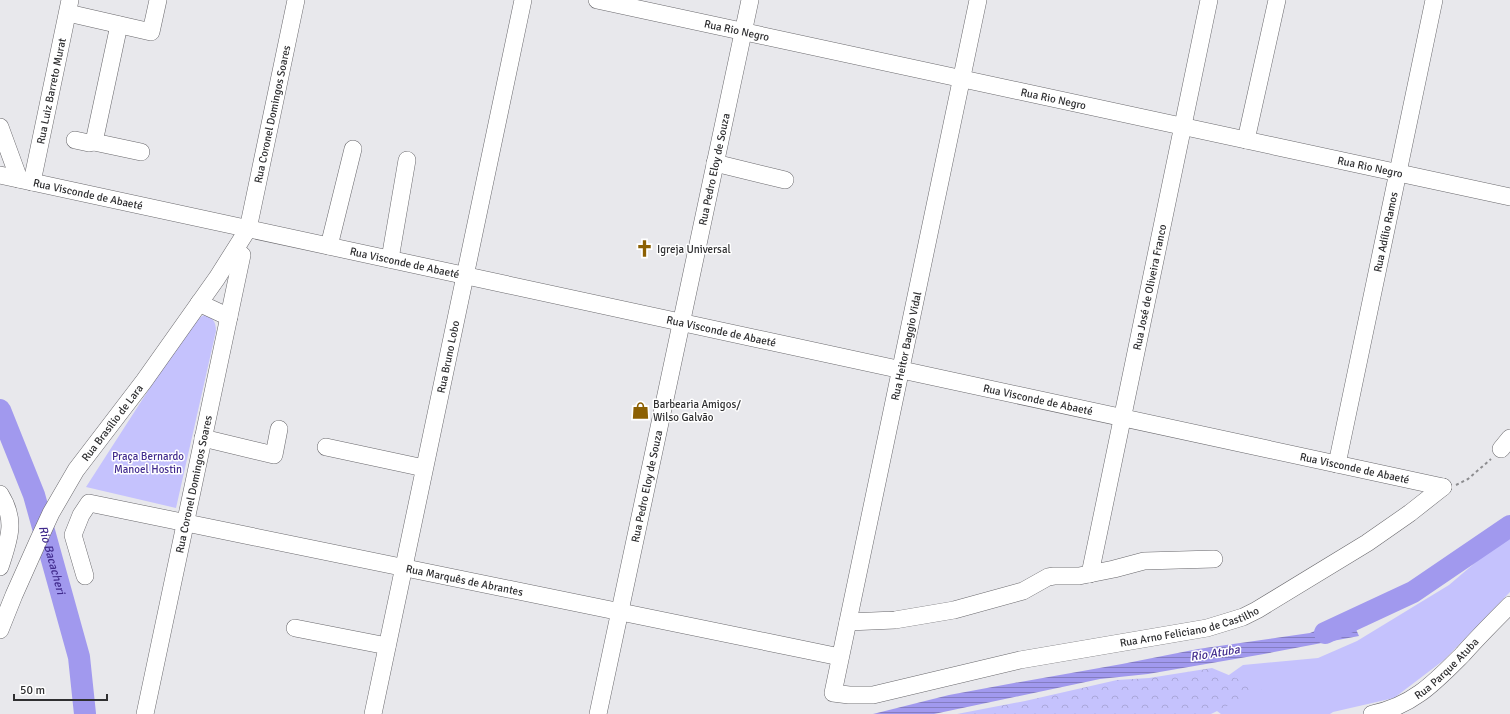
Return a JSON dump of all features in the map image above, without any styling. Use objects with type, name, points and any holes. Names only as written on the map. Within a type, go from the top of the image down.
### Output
[{"type":"street","points":[[69,7],[119,25],[151,32],[158,0]]},
{"type":"street","name":"Rua Coronel Domingos Soares","points":[[248,229],[296,0]]},
{"type":"street","name":"Rua Bruno Lobo","points":[[373,714],[523,0]]},
{"type":"street","name":"Rua Rio Negro","points":[[597,0],[1510,197]]},
{"type":"street","name":"Rua Pedro Eloy de Souza","points":[[598,714],[750,0]]},
{"type":"street","name":"Rua Heitor Baggio Vidal","points":[[833,692],[978,0]]},
{"type":"street","name":"Rua José de Oliveira Franco","points":[[1090,574],[1209,0]]},
{"type":"street","points":[[1246,140],[1277,0]]},
{"type":"street","name":"Rua Adílio Ramos","points":[[1336,464],[1434,0]]},
{"type":"street","name":"Rua Luiz Barreto Murat","points":[[26,181],[69,7]]},
{"type":"street","points":[[94,142],[119,25]]},
{"type":"street","points":[[0,127],[26,181]]},
{"type":"street","points":[[75,140],[89,143],[94,142],[141,152]]},
{"type":"street","points":[[329,246],[353,149]]},
{"type":"street","points":[[390,259],[407,160]]},
{"type":"street","points":[[715,163],[785,180]]},
{"type":"street","name":"Rua Visconde de Abaeté","points":[[0,175],[1443,487]]},
{"type":"street","name":"Rua Brasílio de Lara","points":[[0,630],[26,567],[51,513],[76,470],[144,381],[199,303],[248,229]]},
{"type":"street","name":"Rua Coronel Domingos Soares","points":[[145,714],[242,255]]},
{"type":"street","points":[[199,303],[229,317]]},
{"type":"street","points":[[203,438],[274,455],[279,430]]},
{"type":"street","points":[[326,447],[424,468]]},
{"type":"street","name":"Rua Arno Feliciano de Castilho","points":[[833,692],[849,695],[873,695],[1020,660],[1191,631],[1224,623],[1257,610],[1362,546],[1410,513],[1443,487]]},
{"type":"street","points":[[0,494],[6,504],[10,521],[10,535],[0,567]]},
{"type":"street","name":"Rua Marquês de Abrantes","points":[[85,576],[73,535],[81,515],[88,503],[840,657]]},
{"type":"street","points":[[848,622],[895,620],[929,615],[987,602],[1023,591],[1048,577],[1071,577],[1090,574],[1144,561],[1214,559]]},
{"type":"street","name":"Rua Parque Atuba","points":[[1372,714],[1386,711],[1407,702],[1431,686],[1510,605]]},
{"type":"street","points":[[295,628],[387,646]]},
{"type":"path","points":[[1443,487],[1457,484],[1468,479],[1506,443]]},
{"type":"green space","name":"Praça Bernardo Manoel Hostin","points":[[204,315],[213,320],[216,331],[176,508],[86,487],[182,338],[199,318]]},
{"type":"green space","points":[[1510,533],[1510,592],[1444,660],[1394,698],[1333,712],[1330,714],[1221,714],[1198,697],[1243,665],[1318,658],[1357,641],[1449,585]]},
{"type":"green space","points":[[1212,668],[1262,689],[1211,714],[957,714],[1025,701],[1117,680],[1149,678]]},
{"type":"water","points":[[1350,616],[1359,636],[1148,674],[1100,679],[934,714],[873,714],[949,695],[1198,649],[1310,633]]},
{"type":"waterway","name":"Rio Bacacheri","points":[[0,410],[34,495],[79,657],[85,714]]},
{"type":"waterway","name":"Rio Atuba","points":[[1325,633],[1413,592],[1510,526]]},
{"type":"place","name":"Igreja Universal","points":[[644,249]]},
{"type":"place","name":"Barbearia Amigos/ Wilso Galvão","points":[[640,410]]}]
